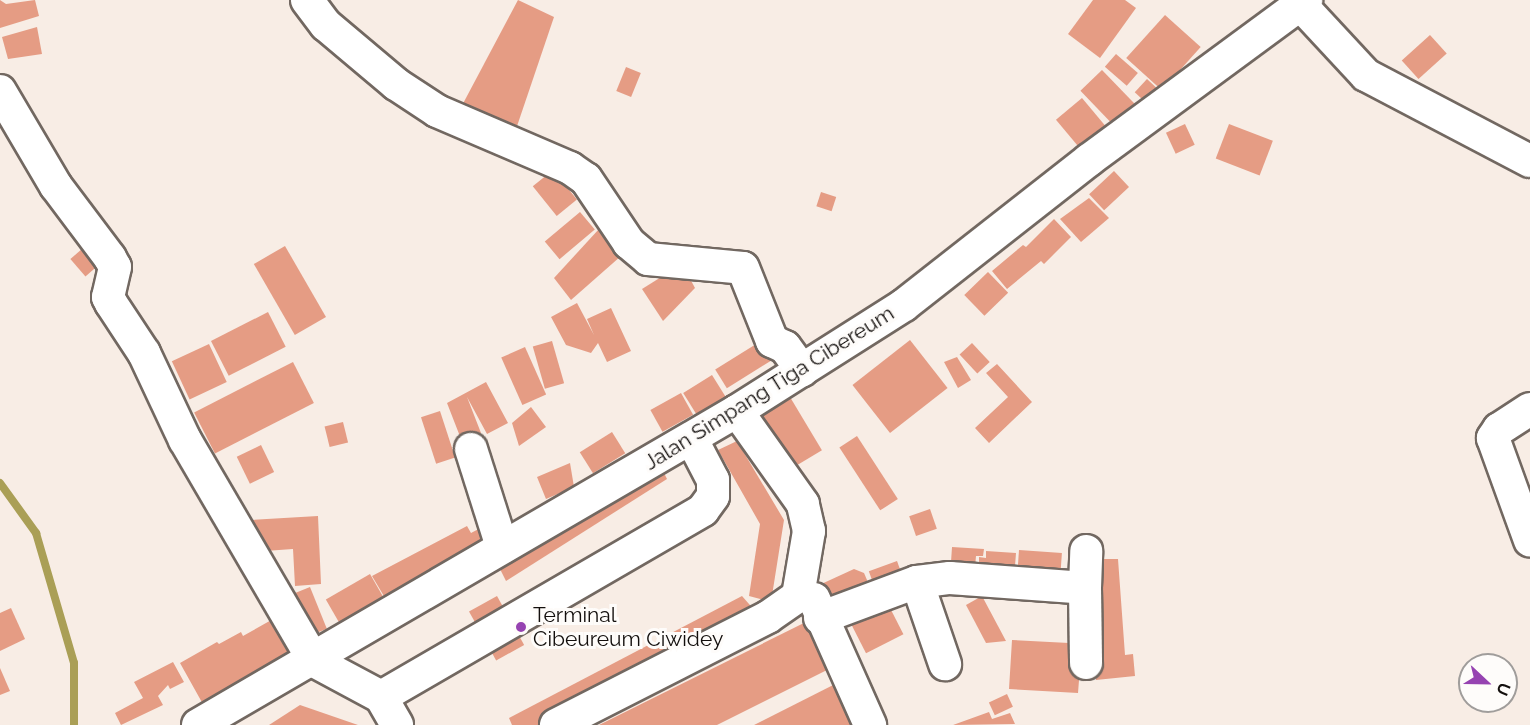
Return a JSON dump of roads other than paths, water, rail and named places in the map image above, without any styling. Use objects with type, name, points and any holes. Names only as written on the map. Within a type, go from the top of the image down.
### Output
[{"type":"street","points":[[308,0],[326,24],[372,66],[421,100],[504,142],[570,168],[586,179],[629,243],[648,259],[743,268],[772,341],[784,347],[802,370]]},
{"type":"street","points":[[1303,2],[1366,75],[1530,161]]},
{"type":"street","name":"Jalan Simpang Tiga Cibereum","points":[[198,725],[314,661],[737,411],[904,305],[1303,2]]},
{"type":"street","points":[[0,91],[56,186],[115,267],[108,297],[111,303],[144,353],[185,440],[314,661],[381,697],[396,725]]},
{"type":"street","points":[[1530,409],[1499,429],[1493,438],[1530,540]]},
{"type":"street","points":[[556,725],[768,617],[798,597],[804,572],[809,531],[803,504],[737,411]]},
{"type":"street","points":[[381,697],[703,510],[713,496],[713,480],[691,438]]},
{"type":"street","points":[[471,449],[502,548]]},
{"type":"street","points":[[1086,551],[1086,663]]},
{"type":"street","points":[[804,572],[820,618],[870,725]]},
{"type":"street","points":[[820,618],[917,582],[950,578],[1085,588]]},
{"type":"street","points":[[917,582],[945,664]]},
{"type":"waterway","points":[[0,483],[36,533],[74,663],[74,725]]},
{"type":"place","name":"Terminal Cibeureum Ciwidey","points":[[521,627]]}]
